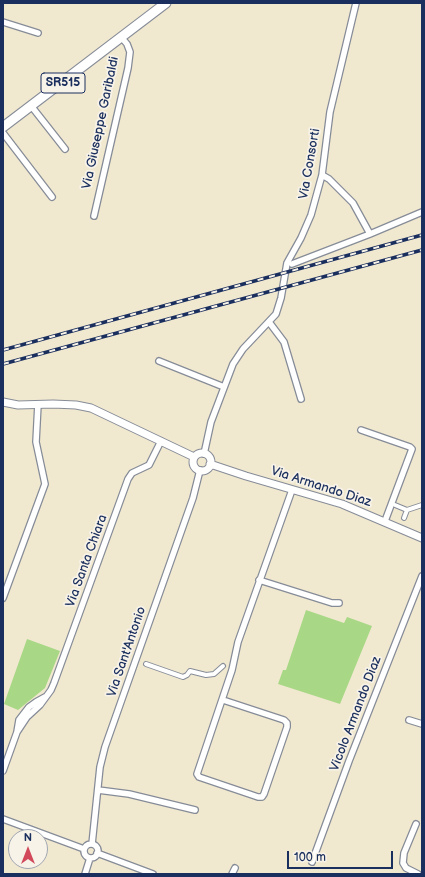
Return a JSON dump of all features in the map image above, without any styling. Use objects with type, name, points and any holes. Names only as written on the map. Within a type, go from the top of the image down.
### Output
[{"type":"main road","name":"Via Giuseppe Garibaldi","points":[[3,127],[32,107],[166,3]]},
{"type":"street","name":"Via Consorti","points":[[204,454],[211,422],[238,355],[276,314],[287,263],[301,238],[311,215],[322,175],[330,112],[356,3]]},
{"type":"street","points":[[3,22],[38,34]]},
{"type":"street","name":"Via Giuseppe Garibaldi","points":[[94,216],[128,68],[130,52],[127,44],[121,37]]},
{"type":"street","points":[[32,107],[65,149]]},
{"type":"street","points":[[3,133],[52,197]]},
{"type":"street","points":[[322,175],[330,179],[353,203],[370,234]]},
{"type":"street","points":[[292,264],[422,212]]},
{"type":"street","points":[[269,322],[284,342],[300,399]]},
{"type":"street","points":[[159,361],[224,387]]},
{"type":"street","points":[[3,402],[18,405],[76,405],[91,408],[194,457],[204,454],[209,458],[210,464],[207,468],[200,470],[196,469],[193,465],[194,457]]},
{"type":"street","points":[[3,598],[44,488],[44,478],[36,442],[38,404]]},
{"type":"street","points":[[361,430],[412,449],[385,521]]},
{"type":"street","name":"Via Santa Chiara","points":[[3,771],[17,732],[19,720],[23,714],[36,702],[45,697],[51,690],[54,683],[128,479],[132,473],[149,465],[161,441]]},
{"type":"street","name":"Via Armando Diaz","points":[[210,464],[342,504],[422,538]]},
{"type":"street","name":"Via Sant'Antonio","points":[[92,844],[98,790],[105,747],[193,498],[200,470]]},
{"type":"street","points":[[223,700],[284,720],[287,723],[287,727],[262,797],[258,797],[199,777],[198,775],[223,700],[238,642],[292,490]]},
{"type":"street","points":[[395,505],[407,510],[422,505]]},
{"type":"street","points":[[404,518],[407,510]]},
{"type":"street","name":"Vicolo Armando Diaz","points":[[312,862],[349,761],[422,576]]},
{"type":"street","points":[[259,580],[332,603],[339,603]]},
{"type":"street","points":[[146,664],[183,677],[187,676],[190,671],[206,675],[214,674],[223,666]]},
{"type":"street","points":[[408,720],[422,724]]},
{"type":"street","points":[[98,790],[134,795],[195,810]]},
{"type":"street","points":[[3,819],[84,849]]},
{"type":"street","points":[[416,824],[404,853],[403,863],[406,868],[418,874]]},
{"type":"street","points":[[92,844],[96,846],[98,850],[97,854],[96,856],[90,858],[84,855],[84,849],[86,846],[92,844]]},
{"type":"street","points":[[97,854],[153,874]]},
{"type":"street","points":[[85,874],[90,858]]},
{"type":"street","points":[[232,874],[235,868]]},
{"type":"green space","points":[[306,610],[344,623],[347,617],[372,626],[340,704],[278,684],[283,670],[286,670]]},
{"type":"green space","points":[[27,639],[60,651],[45,688],[18,710],[4,704]]},
{"type":"railway","points":[[3,350],[422,235]]},
{"type":"railway","points":[[3,364],[422,250]]}]
